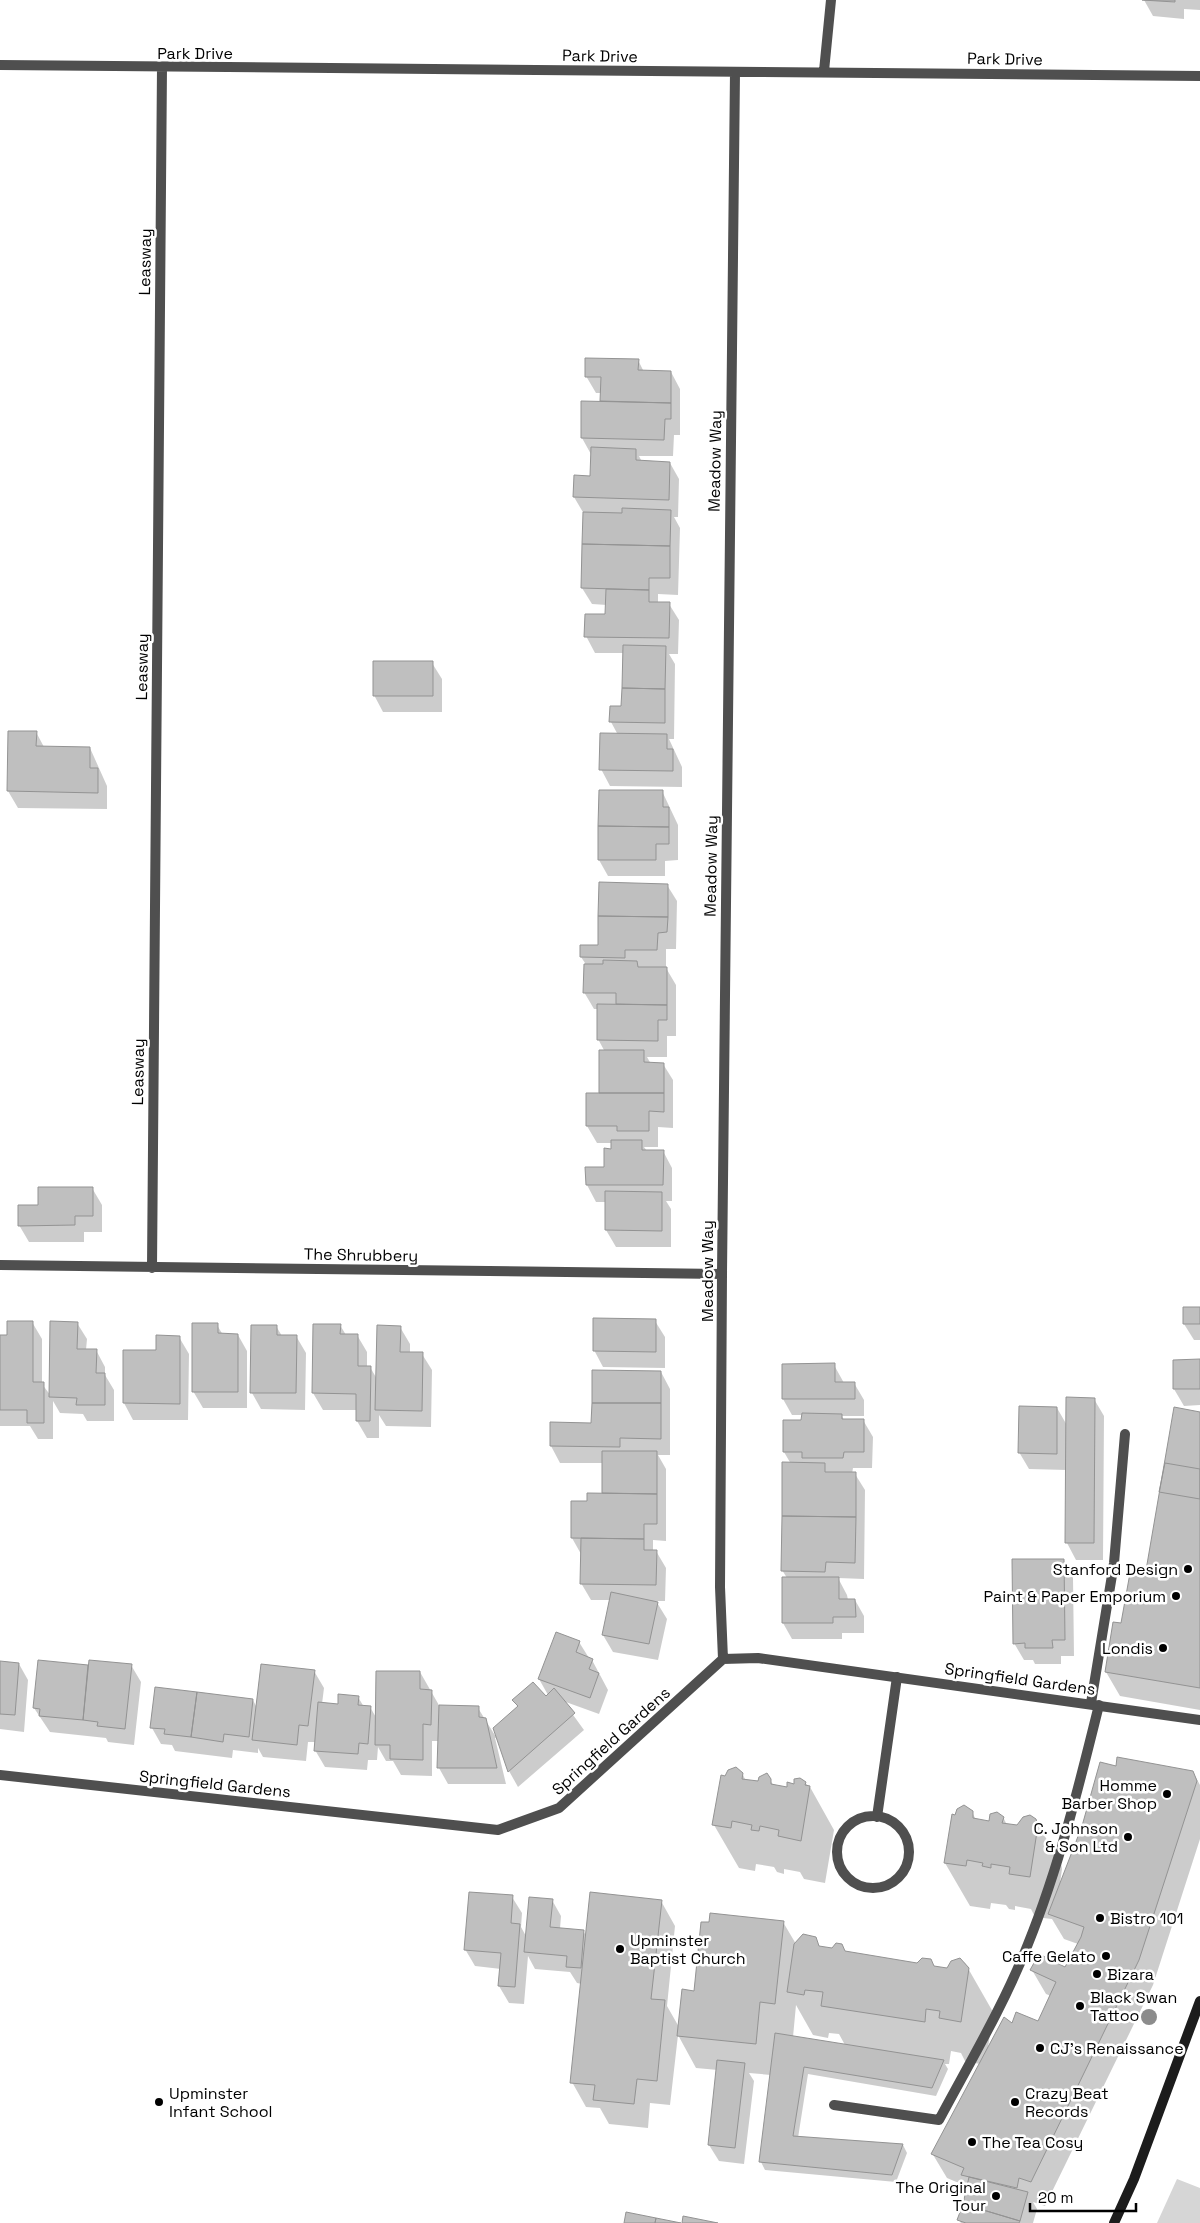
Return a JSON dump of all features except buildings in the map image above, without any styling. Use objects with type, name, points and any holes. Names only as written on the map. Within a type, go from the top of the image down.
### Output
[{"type":"main road","points":[[1114,2223],[1134,2179],[1200,2001]]},
{"type":"street","points":[[824,72],[831,0]]},
{"type":"street","name":"Park Drive","points":[[0,65],[1200,76]]},
{"type":"street","name":"Leasway","points":[[152,1268],[162,67]]},
{"type":"street","name":"Meadow Way","points":[[722,1659],[720,1587],[722,1274],[735,72]]},
{"type":"street","name":"The Shrubbery","points":[[0,1265],[722,1274]]},
{"type":"street","points":[[834,2105],[940,2120],[1007,1992],[1028,1944],[1072,1814],[1095,1704],[1114,1563],[1125,1434]]},
{"type":"street","name":"Springfield Gardens","points":[[0,1775],[498,1830],[559,1808],[722,1659],[758,1658],[1200,1720]]},
{"type":"street","points":[[877,1817],[896,1677]]},
{"type":"street","points":[[868,1816],[877,1817],[885,1818],[898,1826],[907,1840],[910,1855],[904,1871],[893,1882],[878,1888],[862,1886],[848,1878],[839,1865],[837,1849],[842,1834],[853,1822],[868,1816]]},
{"type":"shaded area","points":[[1177,2179],[1200,2188],[1200,2223],[1157,2223]]},
{"type":"place","name":"Stanford Design","points":[[1188,1569]]},
{"type":"place","name":"Paint & Paper Emporium","points":[[1176,1596]]},
{"type":"place","name":"Londis","points":[[1163,1648]]},
{"type":"place","name":"Homme Barber Shop","points":[[1167,1794]]},
{"type":"place","name":"C. Johnson & Son Ltd","points":[[1128,1837]]},
{"type":"place","name":"Bistro 101","points":[[1100,1918]]},
{"type":"place","name":"Upminster Baptist Church","points":[[620,1949]]},
{"type":"place","name":"Caffe Gelato","points":[[1106,1956]]},
{"type":"place","name":"Bizara","points":[[1097,1974]]},
{"type":"place","name":"Black Swan Tattoo","points":[[1080,2006]]},
{"type":"place","name":"CJ's Renaissance","points":[[1040,2048]]},
{"type":"place","name":"Upminster Infant School","points":[[159,2102]]},
{"type":"place","name":"Crazy Beat Records","points":[[1015,2102]]},
{"type":"place","name":"The Tea Cosy","points":[[972,2142]]},
{"type":"place","name":"The Original Tour","points":[[996,2196]]}]
